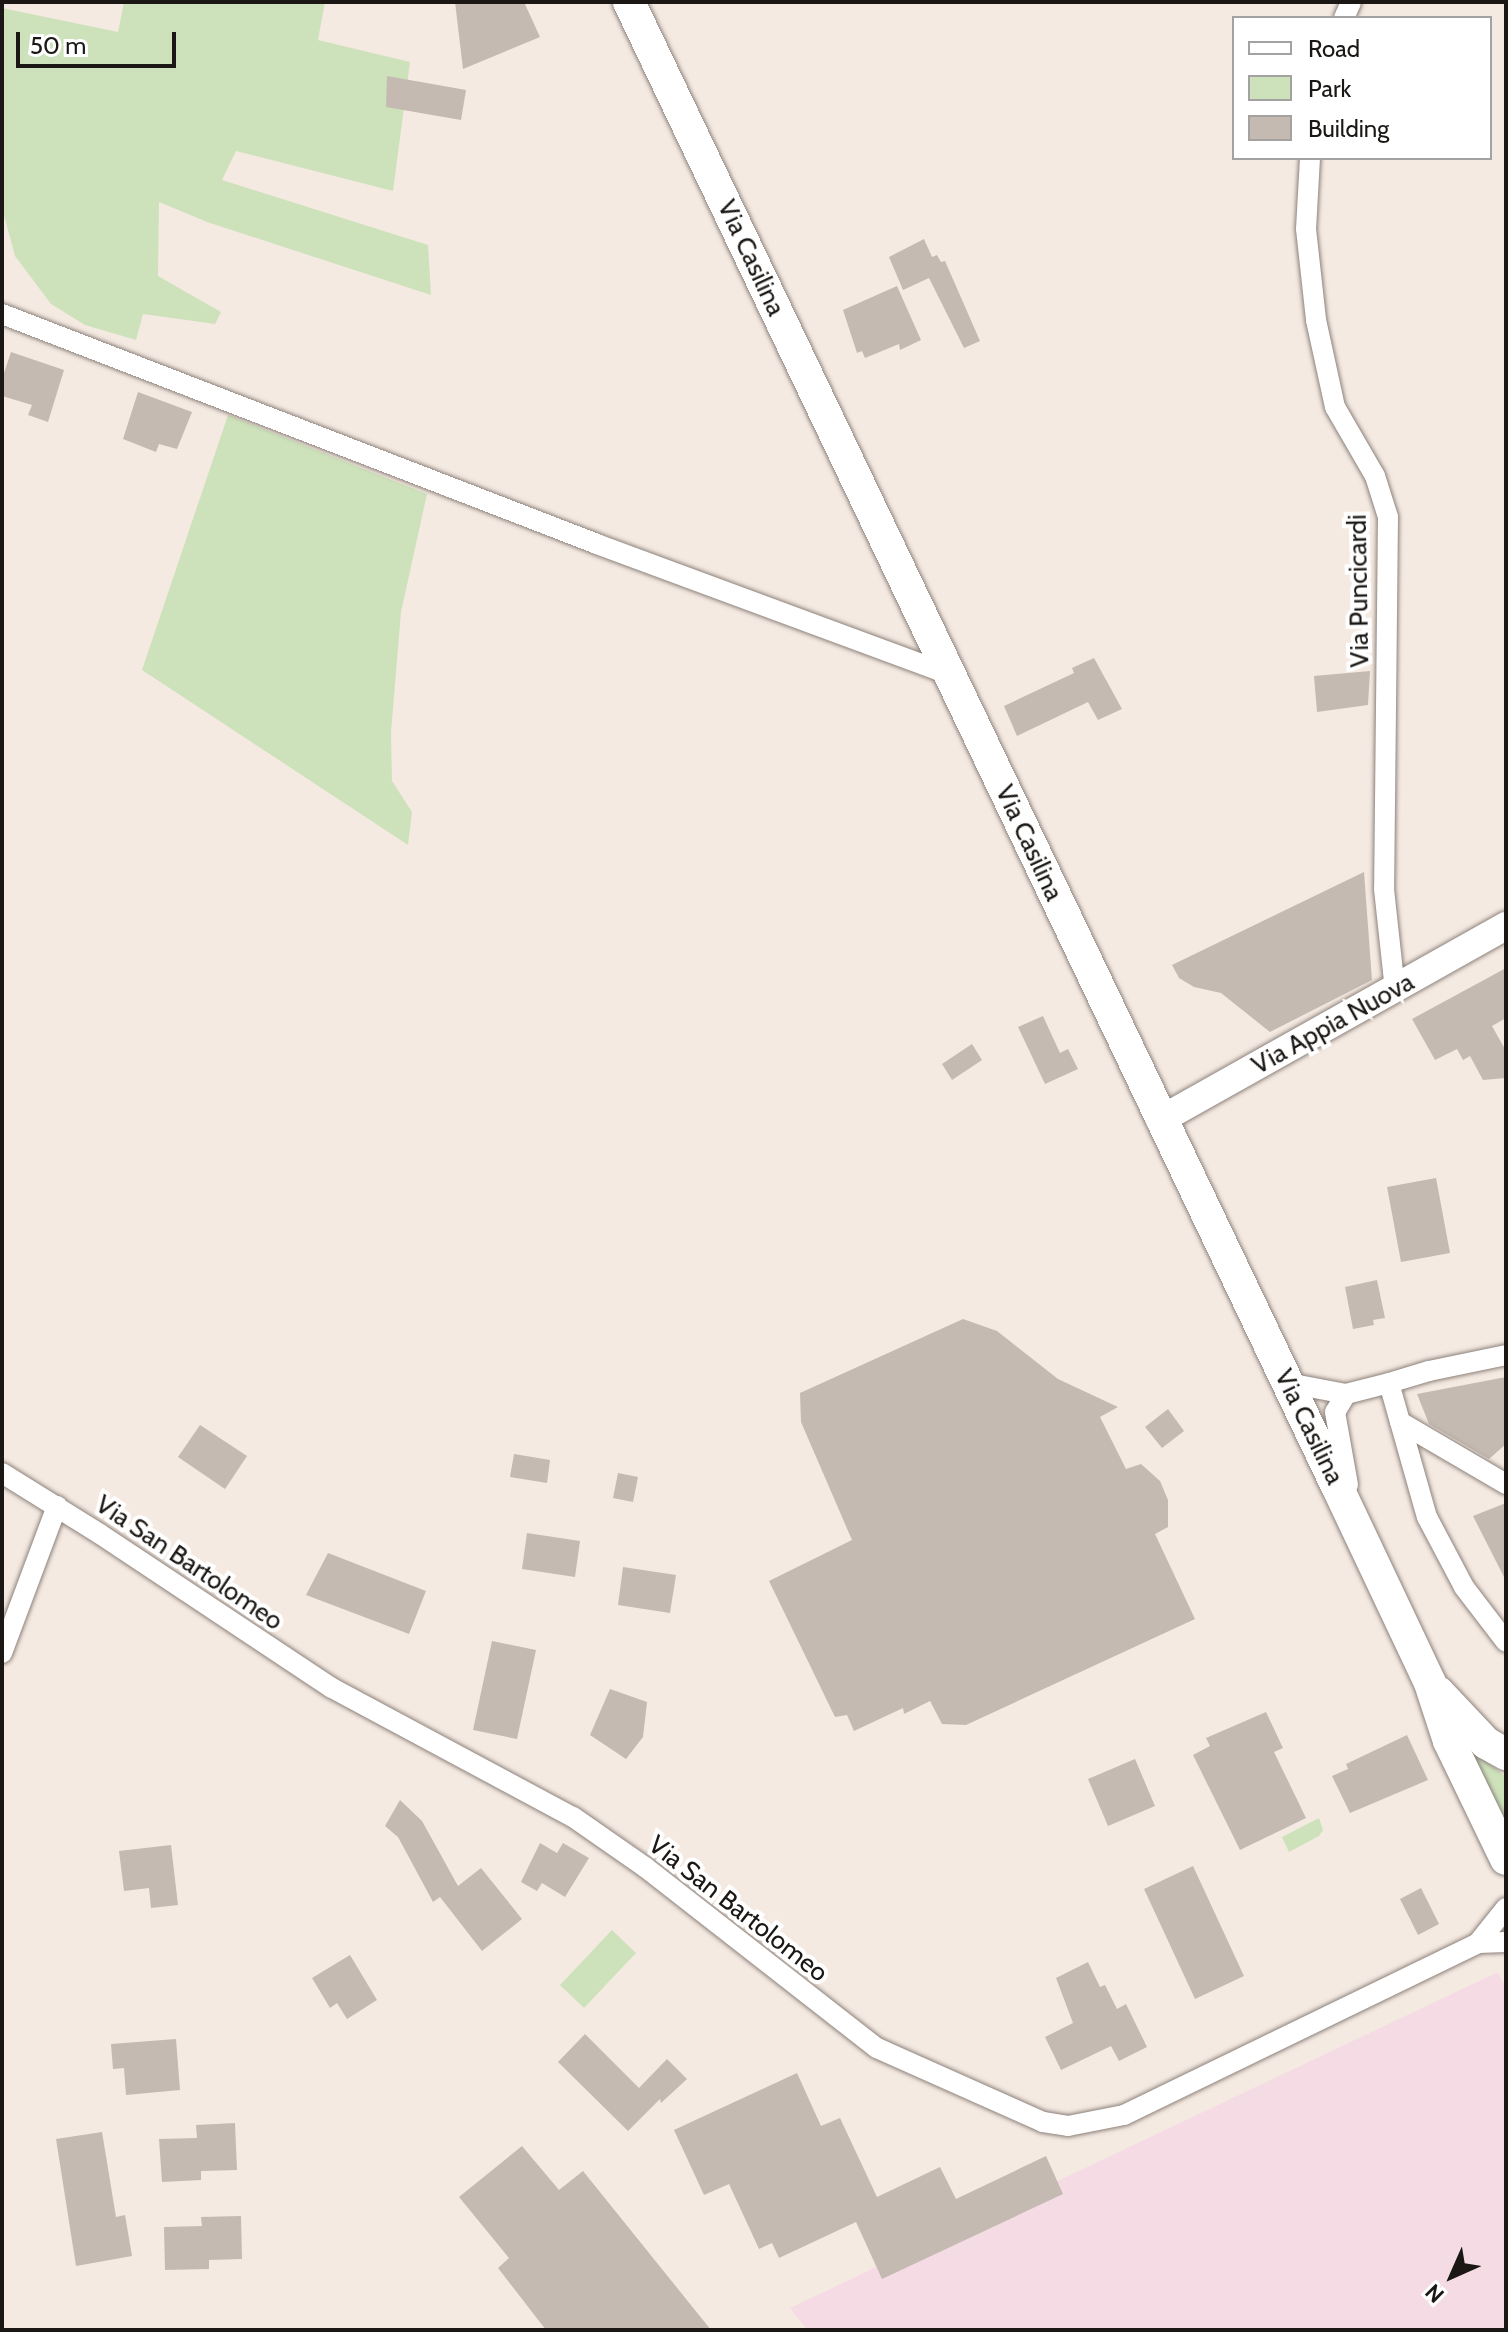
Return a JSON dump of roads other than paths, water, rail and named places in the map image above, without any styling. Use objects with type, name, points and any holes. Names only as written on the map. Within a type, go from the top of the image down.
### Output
[{"type":"main road","name":"Via Casilina","points":[[629,2],[1430,1683],[1449,1741],[1506,1859]]},
{"type":"main road","name":"Via Casilina","points":[[1430,1683],[1486,1743],[1506,1754]]},
{"type":"street","name":"Via Puncicardi","points":[[1310,160],[1306,229],[1316,320],[1335,407],[1375,476],[1388,517],[1384,889],[1395,990]]},
{"type":"street","points":[[2,314],[597,544],[949,674]]},
{"type":"street","name":"Via Appia Nuova","points":[[1160,1120],[1506,926]]},
{"type":"street","points":[[1288,1383],[1346,1394],[1429,1371],[1506,1355]]},
{"type":"street","points":[[1389,1383],[1427,1517],[1464,1587],[1506,1642]]},
{"type":"street","points":[[1346,1394],[1335,1412],[1336,1429],[1359,1533]]},
{"type":"street","points":[[1400,1422],[1506,1484]]},
{"type":"street","name":"Via San Bartolomeo","points":[[2,1473],[332,1688],[573,1817],[645,1867],[877,2048],[1043,2122],[1068,2126],[1124,2115],[1478,1943]]},
{"type":"street","points":[[2,1653],[57,1506]]},
{"type":"street","points":[[1478,1943],[1506,1908]]},
{"type":"street","points":[[1478,1943],[1506,1942]]}]
